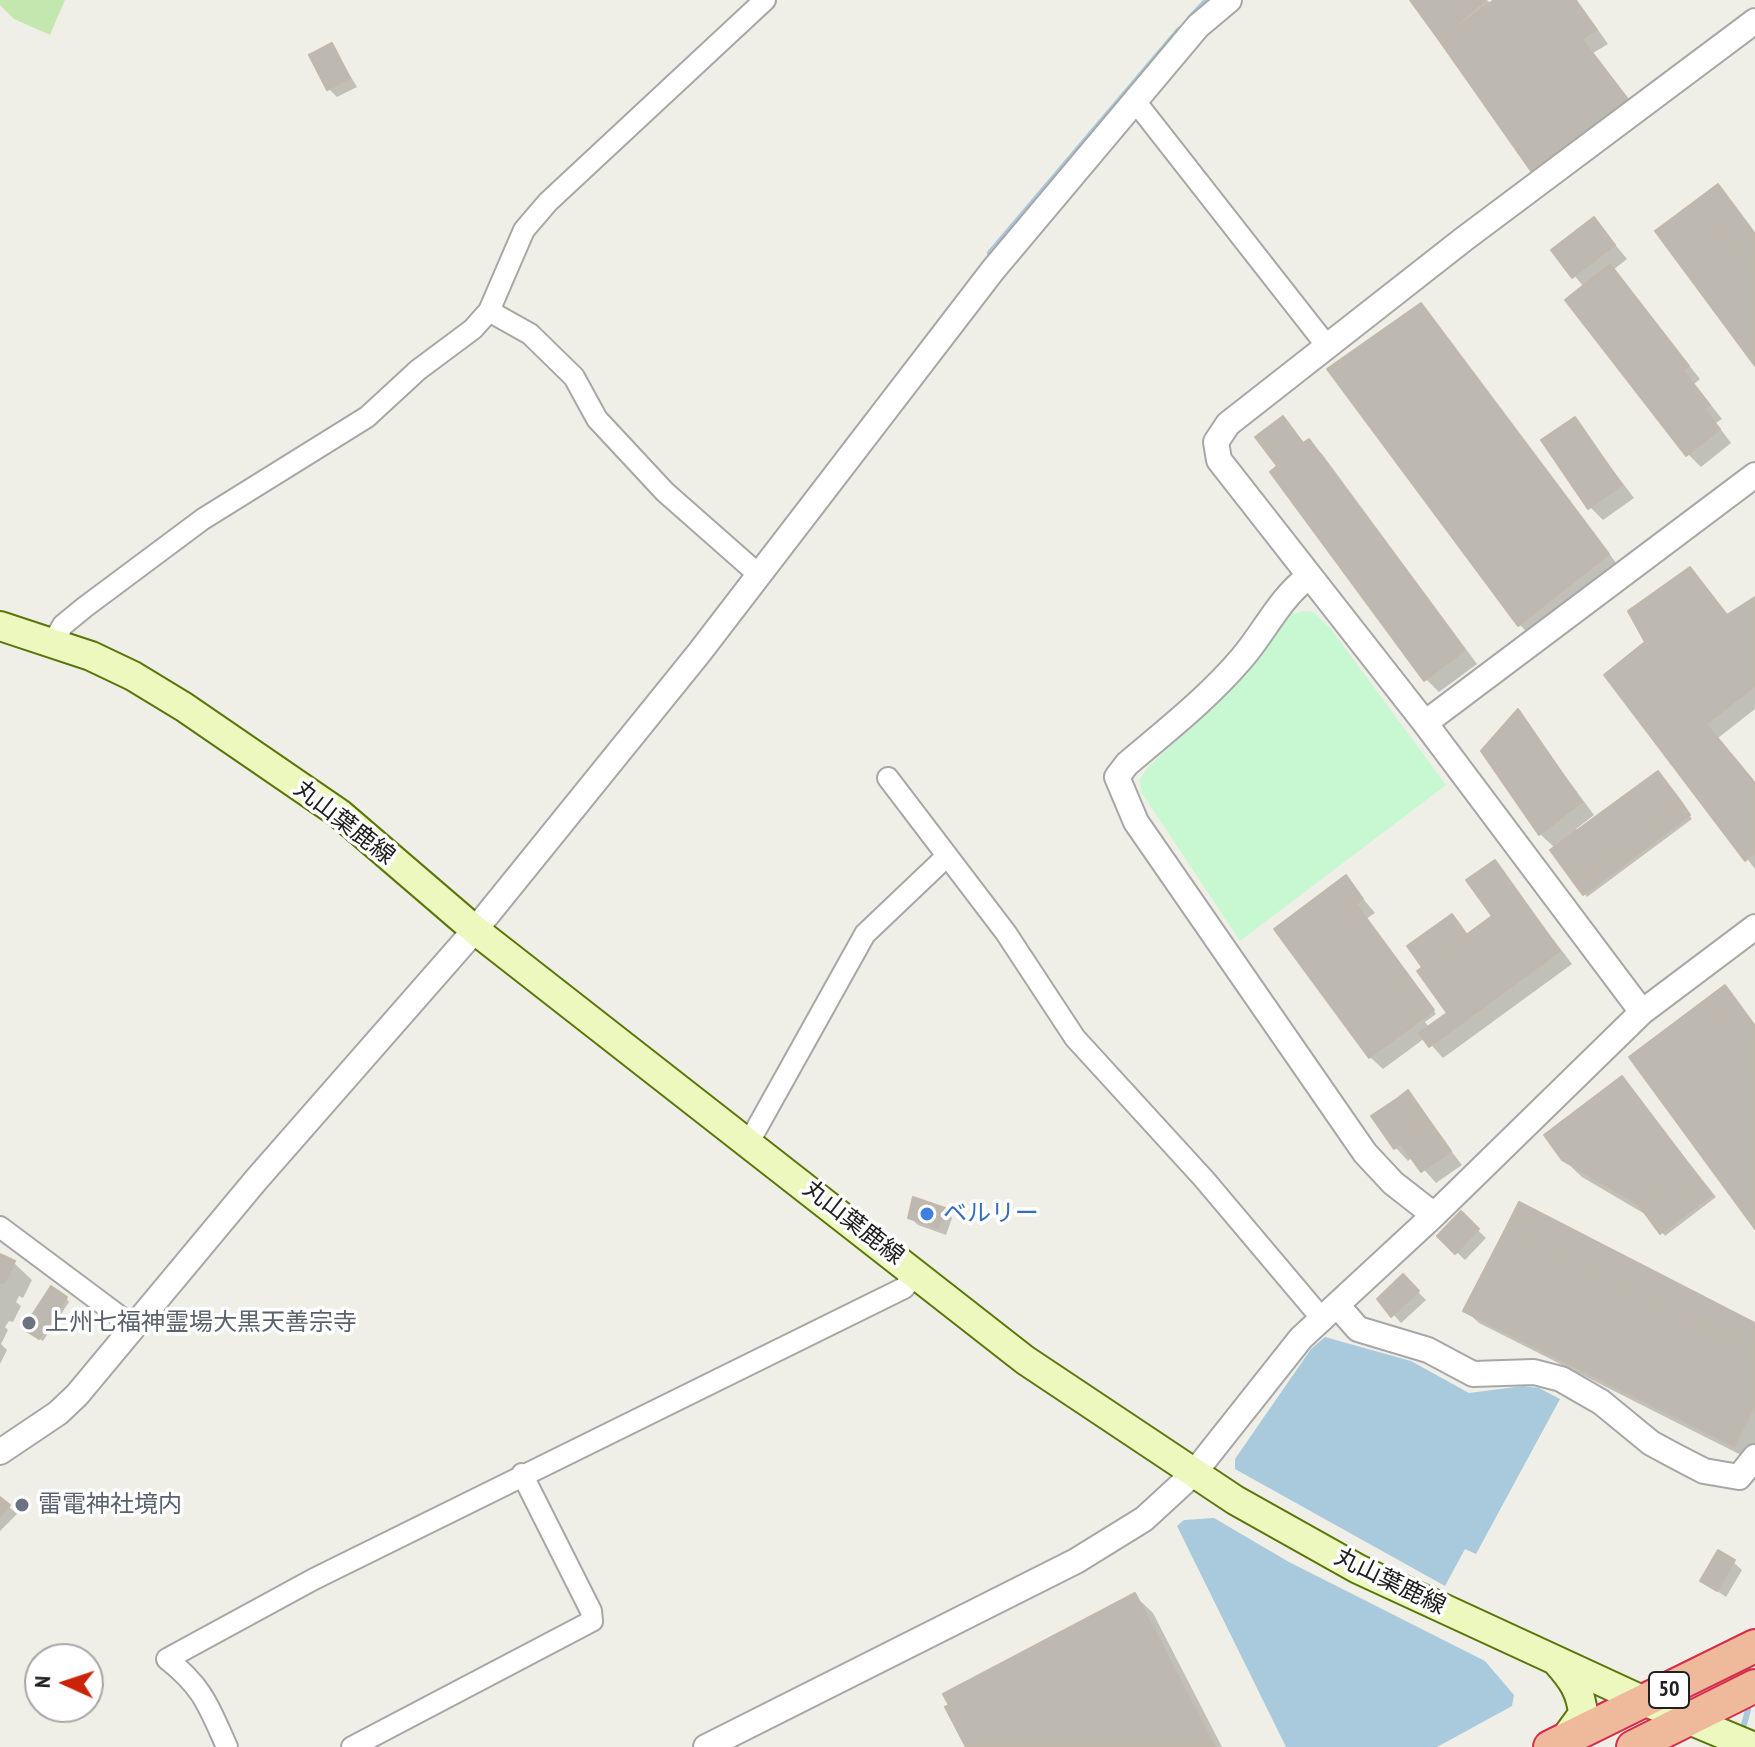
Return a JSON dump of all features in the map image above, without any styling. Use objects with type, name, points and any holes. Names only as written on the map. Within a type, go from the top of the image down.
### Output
[{"type":"highway","name":"50","points":[[1557,1743],[1755,1646]]},
{"type":"highway","name":"50","points":[[1633,1747],[1755,1686]]},
{"type":"main road","name":"丸山葉鹿線","points":[[0,626],[53,642],[133,676],[184,707],[340,814],[475,930],[1025,1360],[1235,1500],[1358,1569],[1644,1701],[1744,1743]]},
{"type":"main road","points":[[1556,1660],[1570,1677],[1581,1701],[1583,1714],[1557,1743]]},
{"type":"street","points":[[53,642],[63,625],[203,519],[367,417],[418,370],[473,329],[489,311],[524,230],[548,202],[765,0]]},
{"type":"street","points":[[0,1452],[58,1413],[475,930],[699,653],[993,270],[1198,26],[1229,0]]},
{"type":"street","points":[[1642,1012],[1425,723],[1219,460],[1216,442],[1228,424],[1476,229],[1755,21]]},
{"type":"street","points":[[1135,101],[1327,346]]},
{"type":"street","points":[[489,311],[530,334],[574,377],[597,419],[655,481],[758,574]]},
{"type":"street","points":[[1425,723],[1755,475]]},
{"type":"street","points":[[1308,577],[1291,590],[1243,657],[1203,700],[1127,764],[1117,777],[1119,789],[1136,822],[1365,1153],[1393,1183],[1434,1215]]},
{"type":"street","points":[[888,778],[1006,933],[1075,1038],[1330,1313],[1358,1329],[1428,1350],[1473,1374],[1534,1372],[1561,1379],[1601,1402],[1651,1443],[1704,1471],[1739,1477],[1755,1457]]},
{"type":"street","points":[[749,1142],[865,934],[947,856]]},
{"type":"street","points":[[706,1747],[1111,1542],[1175,1495],[1284,1356],[1642,1012],[1755,927]]},
{"type":"street","points":[[0,1227],[134,1327]]},
{"type":"street","points":[[227,1747],[193,1679],[167,1659],[314,1579],[522,1474],[904,1288],[917,1273]]},
{"type":"street","points":[[352,1747],[592,1621],[591,1611],[522,1474]]},
{"type":"green space","points":[[0,0],[65,0],[50,35],[14,19],[0,5]]},
{"type":"green space","points":[[1314,612],[1331,629],[1446,785],[1240,941],[1141,792],[1140,779],[1146,769],[1240,681],[1290,615]]},
{"type":"water","points":[[1325,1337],[1411,1361],[1469,1393],[1523,1386],[1539,1388],[1560,1399],[1476,1554],[1465,1549],[1445,1586],[1235,1469],[1235,1459],[1311,1349]]},
{"type":"water","points":[[1214,1518],[1289,1562],[1485,1661],[1514,1695],[1512,1706],[1437,1747],[1286,1747],[1177,1526],[1184,1520]]},
{"type":"building","points":[[1410,0],[1485,0],[1439,40]]},
{"type":"building","points":[[1494,0],[1575,0],[1597,30],[1582,39],[1630,102],[1531,171],[1439,40]]},
{"type":"building","points":[[332,43],[350,78],[327,90],[309,55]]},
{"type":"building","points":[[1718,184],[1755,234],[1755,276],[1698,199]]},
{"type":"building","points":[[1698,199],[1755,276],[1755,366],[1655,231]]},
{"type":"building","points":[[1594,217],[1615,245],[1572,278],[1551,250]]},
{"type":"building","points":[[1610,264],[1689,366],[1683,370],[1710,405],[1704,409],[1720,429],[1686,456],[1565,300]]},
{"type":"building","points":[[1421,303],[1609,554],[1518,626],[1327,369]]},
{"type":"building","points":[[1283,416],[1303,443],[1309,439],[1465,650],[1424,681],[1270,472],[1277,466],[1255,437]]},
{"type":"building","points":[[1575,417],[1622,485],[1588,509],[1541,440]]},
{"type":"building","points":[[1690,567],[1727,615],[1755,597],[1755,686],[1706,724],[1755,783],[1755,852],[1745,861],[1604,675],[1645,642],[1628,611]]},
{"type":"building","points":[[1518,709],[1582,802],[1539,835],[1481,751]]},
{"type":"building","points":[[1658,771],[1682,803],[1574,883],[1550,850]]},
{"type":"building","points":[[1682,803],[1690,815],[1583,895],[1574,883]]},
{"type":"building","points":[[1495,860],[1560,951],[1429,1047],[1419,1033],[1447,1013],[1417,971],[1492,916],[1466,880]]},
{"type":"building","points":[[1346,875],[1363,899],[1344,913],[1422,1019],[1369,1058],[1274,929]]},
{"type":"building","points":[[1356,904],[1434,1010],[1422,1019],[1344,913]]},
{"type":"building","points":[[1452,914],[1467,935],[1422,967],[1407,946]]},
{"type":"building","points":[[1725,985],[1755,1026],[1755,1066],[1705,1000]]},
{"type":"building","points":[[1705,1000],[1755,1066],[1755,1229],[1629,1057]]},
{"type":"building","points":[[1622,1076],[1700,1179],[1681,1193],[1671,1180],[1638,1204],[1562,1160],[1544,1135]]},
{"type":"building","points":[[1408,1090],[1431,1123],[1420,1130],[1398,1098]]},
{"type":"building","points":[[1398,1098],[1420,1130],[1431,1123],[1451,1151],[1421,1172],[1401,1144],[1394,1149],[1371,1116]]},
{"type":"building","points":[[1700,1179],[1712,1195],[1660,1234],[1638,1204],[1671,1180],[1681,1193]]},
{"type":"building","points":[[913,1197],[945,1208],[938,1228],[908,1218]]},
{"type":"building","points":[[1519,1202],[1755,1323],[1755,1350],[1505,1230]]},
{"type":"building","points":[[1461,1211],[1479,1229],[1455,1254],[1437,1236]]},
{"type":"building","points":[[1505,1230],[1755,1350],[1755,1405],[1734,1446],[1463,1311]]},
{"type":"building","points":[[0,1254],[15,1261],[5,1282],[0,1283]]},
{"type":"building","points":[[1403,1274],[1419,1291],[1391,1317],[1377,1299]]},
{"type":"building","points":[[51,1286],[67,1297],[39,1339],[23,1329]]},
{"type":"building","points":[[0,1497],[10,1505],[0,1517]]},
{"type":"building","points":[[1718,1550],[1735,1560],[1717,1591],[1700,1581]]},
{"type":"building","points":[[1135,1593],[1215,1747],[966,1747],[945,1707],[949,1705],[943,1694]]},
{"type":"waterway","points":[[1192,16],[1207,0]]},
{"type":"waterway","points":[[990,253],[1179,30]]},
{"type":"waterway","points":[[1742,1732],[1748,1710]]},
{"type":"place","name":"ベルリー","points":[[927,1214]]},
{"type":"place","name":"上州七福神霊場大黒天善宗寺","points":[[29,1323]]},
{"type":"place","name":"雷電神社境内","points":[[22,1505]]}]
